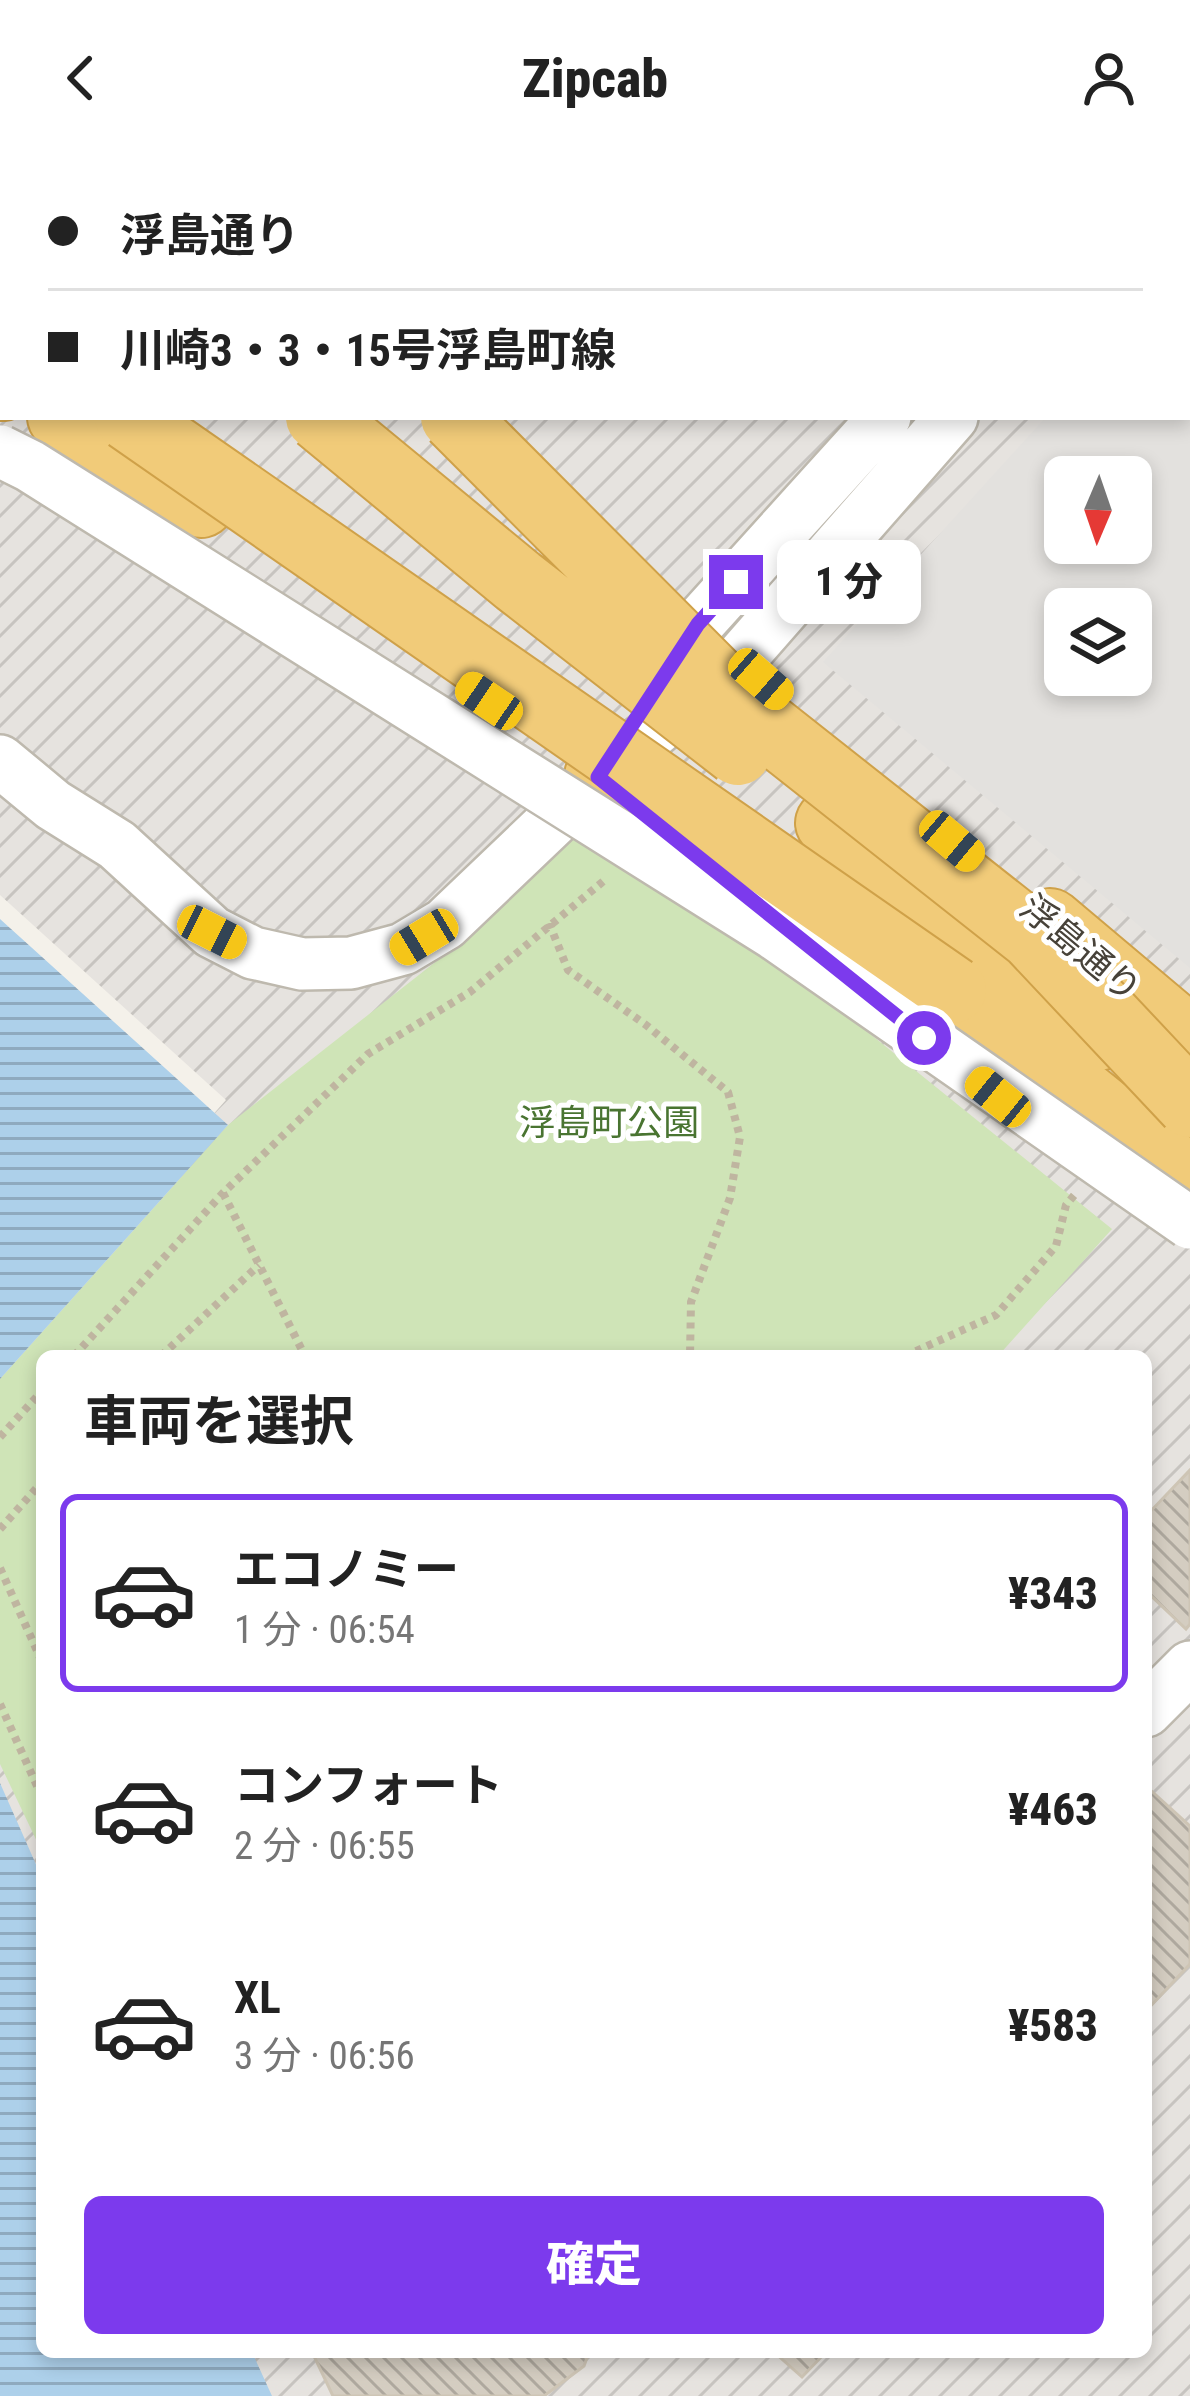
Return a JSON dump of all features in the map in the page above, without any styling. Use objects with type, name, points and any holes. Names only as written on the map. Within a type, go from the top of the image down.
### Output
[{"type":"highway","points":[[66,420],[234,526],[598,777],[1190,1251]]},
{"type":"highway","points":[[102,420],[234,526]]},
{"type":"highway","points":[[132,420],[953,990]]},
{"type":"highway","points":[[208,420],[953,990],[1190,1180]]},
{"type":"highway","points":[[323,420],[518,581],[1190,1106]]},
{"type":"highway","points":[[457,420],[747,711],[1033,937],[1190,1106]]},
{"type":"highway","name":"浮島通り","points":[[478,420],[718,642],[1190,1040]]},
{"type":"street","points":[[718,642],[883,420]]},
{"type":"street","points":[[0,761],[53,805],[117,845],[212,932],[253,953],[302,964],[351,964],[403,950],[445,924],[598,777],[718,642],[949,420]]},
{"type":"street","points":[[0,451],[775,934],[1190,1223]]},
{"type":"street","points":[[1152,1705],[1190,1667]]},
{"type":"path","points":[[80,1350],[224,1193],[368,1054],[470,992],[616,871]]},
{"type":"path","points":[[549,923],[568,970],[728,1091],[740,1137],[730,1198],[691,1302],[690,1350]]},
{"type":"path","points":[[919,1350],[996,1316],[1056,1246],[1066,1205],[1092,1173]]},
{"type":"path","points":[[224,1193],[302,1350]]},
{"type":"path","points":[[167,1350],[259,1265]]},
{"type":"path","points":[[0,1437],[36,1398]]},
{"type":"path","points":[[0,1528],[36,1489]]},
{"type":"path","points":[[0,1568],[36,1649]]},
{"type":"path","points":[[0,1704],[36,1784]]},
{"type":"shaded area","points":[[0,420],[1190,420],[1190,2396],[263,2396],[246,2358],[1152,2358],[1152,1350],[36,1350],[36,1890],[0,1809],[0,1354],[226,1100],[0,895]]},
{"type":"shaded area","points":[[1043,420],[1190,420],[1190,968],[823,662]]},
{"type":"green space","name":"浮島町公園","points":[[595,812],[1112,1229],[1003,1350],[36,1350],[36,1839],[0,1764],[0,1379],[228,1125],[471,934]]},
{"type":"water","points":[[0,919],[228,1125],[0,1379]]},
{"type":"water","points":[[0,1783],[36,1864],[36,2358],[255,2358],[272,2396],[0,2396]]},
{"type":"building","points":[[1190,1470],[1190,1624],[1186,1629],[1152,1597],[1152,1510]]},
{"type":"building","points":[[1152,1791],[1190,1826],[1190,1964],[1152,2005]]},
{"type":"building","points":[[315,2358],[587,2358],[584,2366],[544,2396],[333,2396]]},
{"type":"building","points":[[781,2358],[820,2358],[802,2377]]},
{"type":"route","points":[[736,582],[698,624],[598,777],[924,1038]]}]
